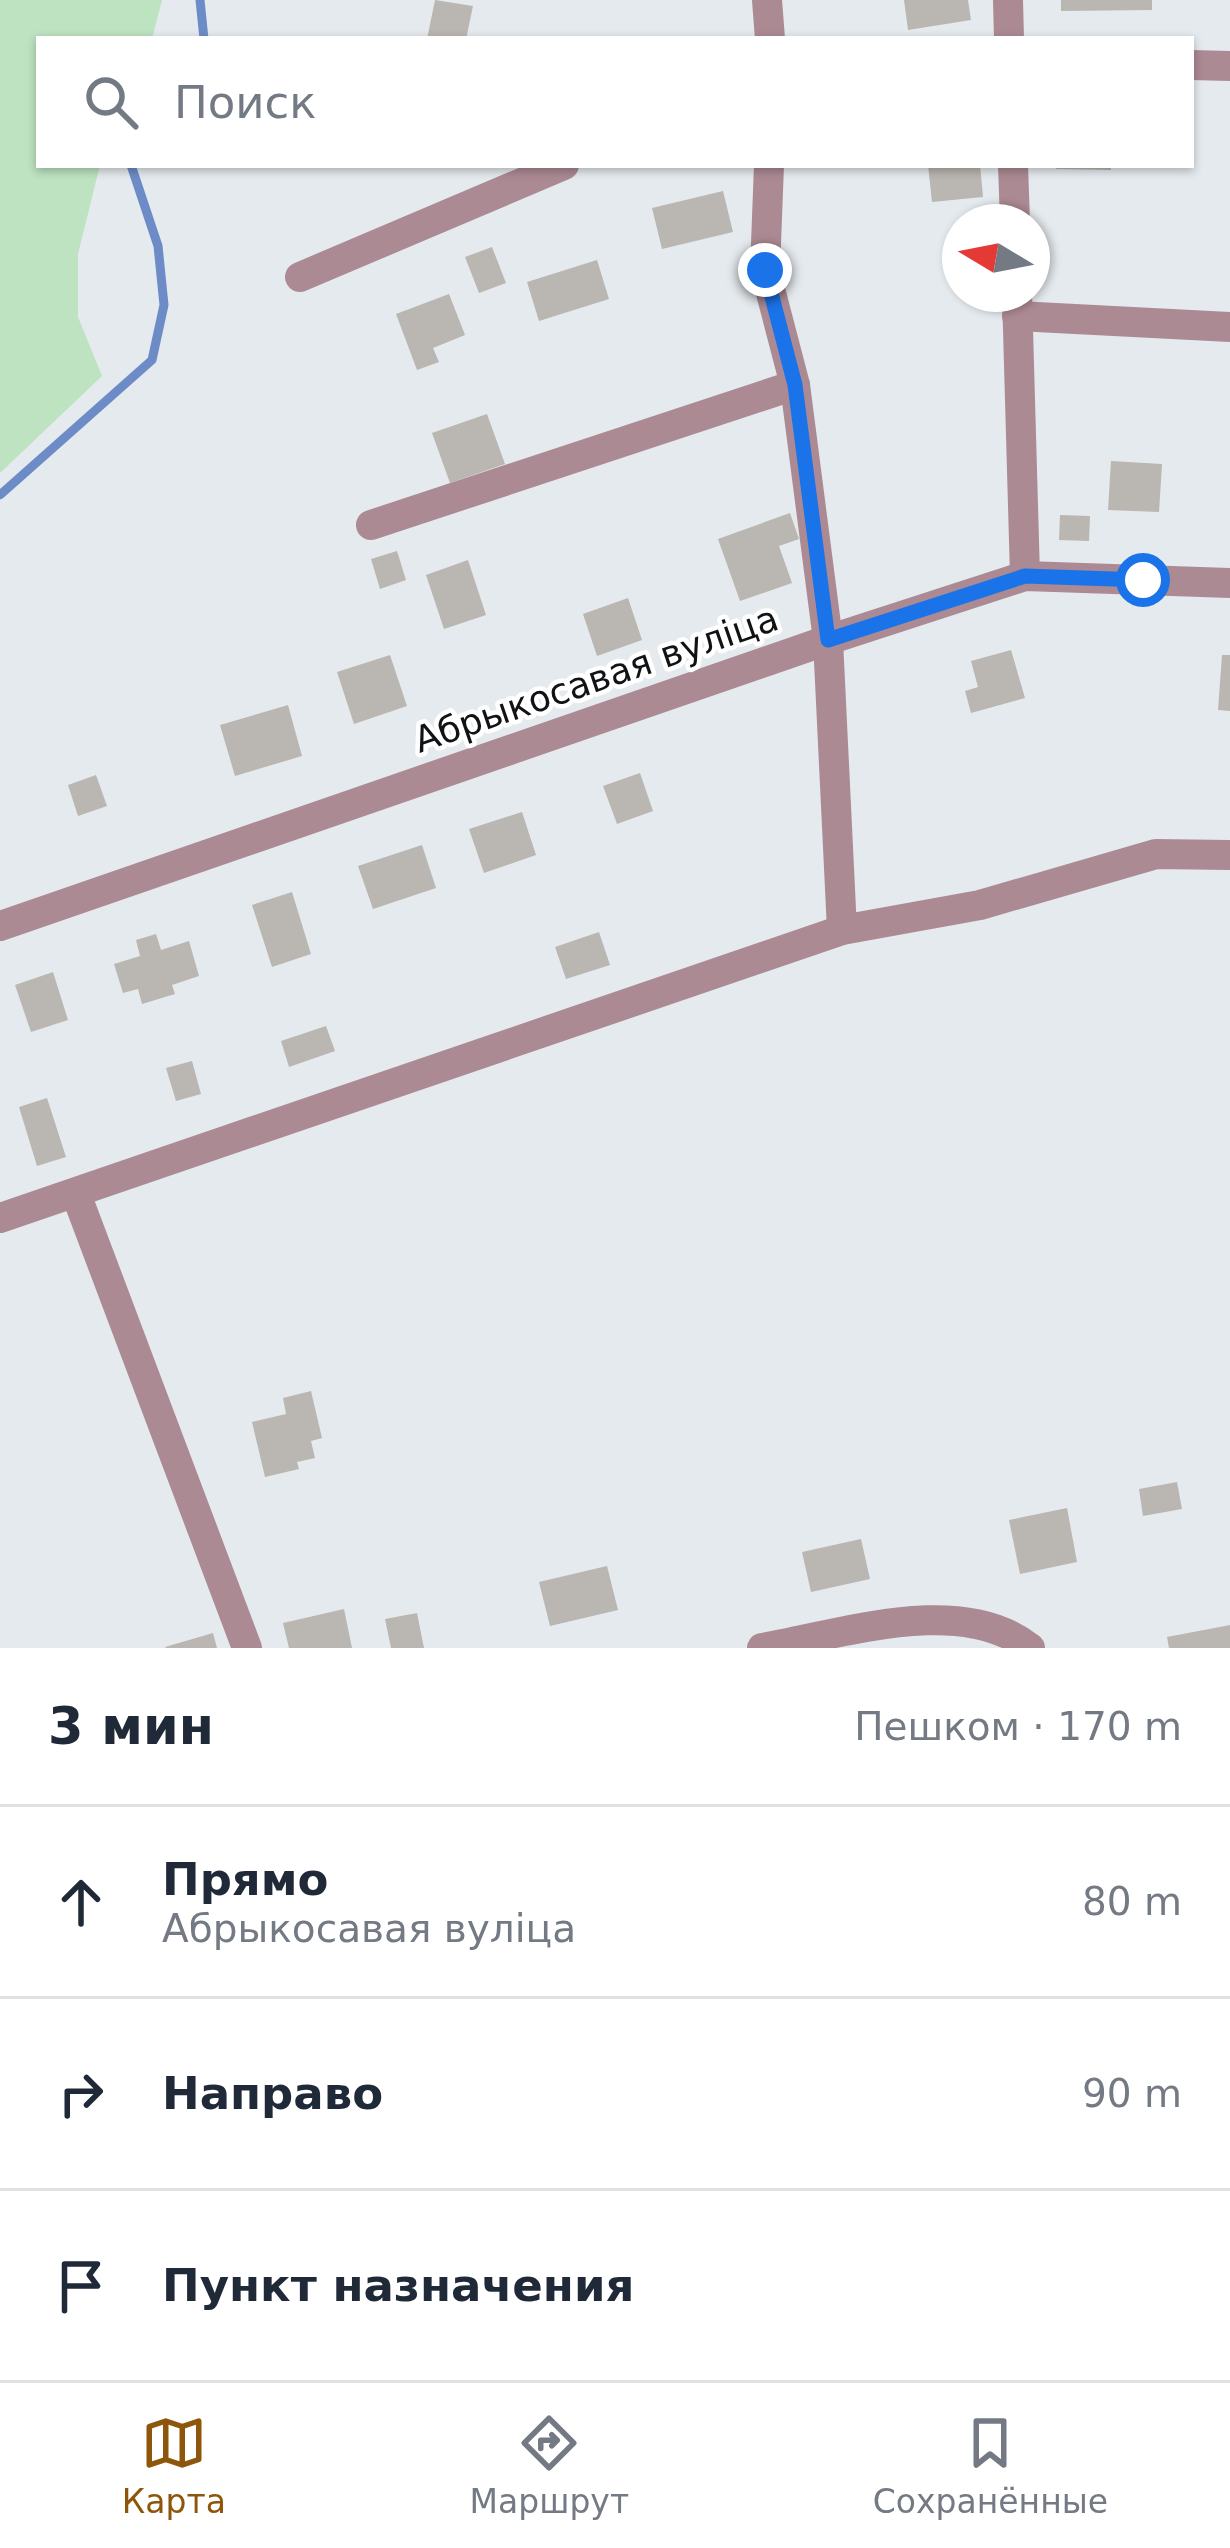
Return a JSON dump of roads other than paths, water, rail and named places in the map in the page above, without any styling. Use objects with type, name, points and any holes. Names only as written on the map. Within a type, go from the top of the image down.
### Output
[{"type":"street","points":[[767,0],[770,36]]},
{"type":"street","points":[[1008,0],[1009,36]]},
{"type":"street","points":[[1194,64],[1230,66]]},
{"type":"street","points":[[300,277],[557,168]]},
{"type":"street","points":[[770,168],[765,270],[795,385],[828,640],[842,930]]},
{"type":"street","points":[[1013,168],[1014,204]]},
{"type":"street","points":[[1050,308],[1230,327]]},
{"type":"street","points":[[1017,312],[1025,576]]},
{"type":"street","points":[[370,525],[795,385]]},
{"type":"street","name":"Абрыкосавая вуліца","points":[[0,926],[1025,576],[1230,584]]},
{"type":"street","points":[[0,1218],[842,930],[980,905],[1156,854],[1230,855]]},
{"type":"street","points":[[76,1194],[248,1648]]},
{"type":"street","points":[[763,1648],[938,1617],[1014,1635],[1030,1648]]},
{"type":"waterway","points":[[200,0],[204,36]]},
{"type":"waterway","points":[[0,495],[152,360],[164,305],[158,246],[132,168]]}]
